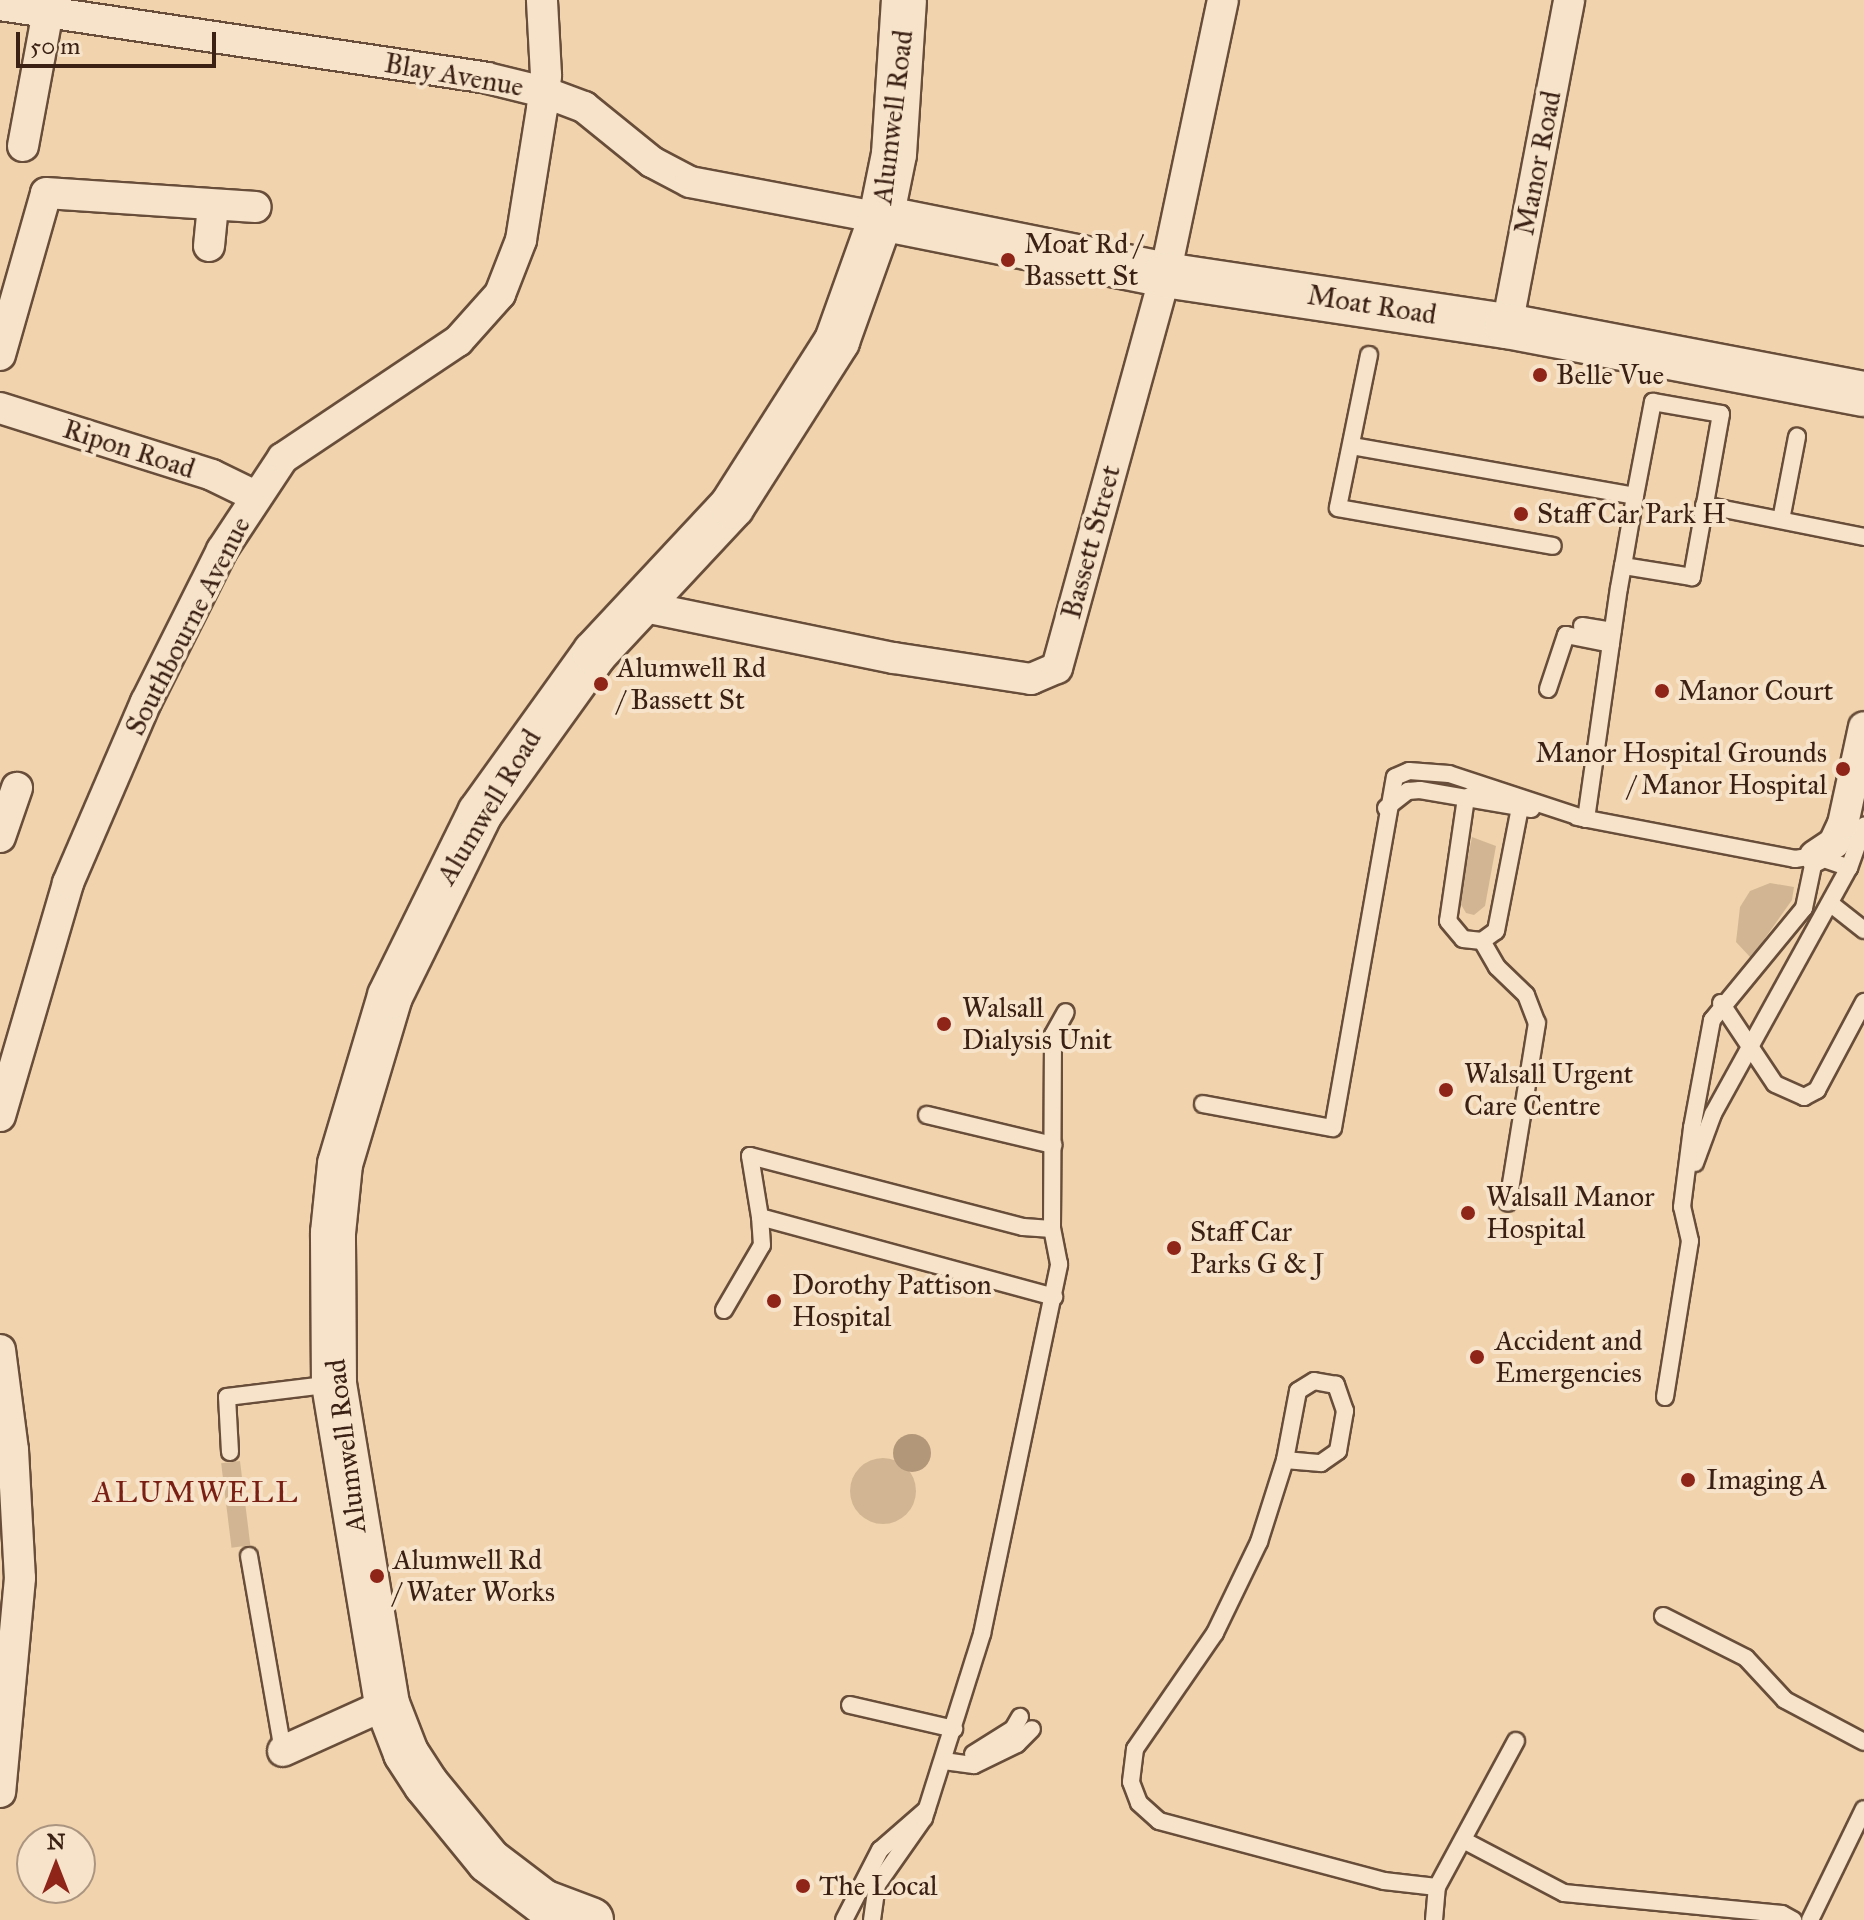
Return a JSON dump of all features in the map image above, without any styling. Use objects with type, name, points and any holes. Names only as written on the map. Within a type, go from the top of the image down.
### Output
[{"type":"street","name":"Southbourne Avenue","points":[[0,1116],[5,1068],[79,857],[184,621],[255,496],[283,458],[458,341],[500,294],[521,240],[544,92],[542,0]]},
{"type":"street","name":"Alumwell Road","points":[[591,1920],[543,1902],[489,1861],[426,1784],[406,1753],[387,1704],[334,1384],[333,1233],[340,1164],[390,996],[480,813],[546,715],[732,506],[837,341],[881,218],[894,154],[904,0]]},
{"type":"street","name":"Bassett Street","points":[[640,606],[894,658],[1031,679],[1057,668],[1165,275],[1223,0]]},
{"type":"street","name":"Manor Road","points":[[1507,326],[1569,0]]},
{"type":"street","name":"Blay Avenue","points":[[0,5],[487,78],[544,92],[584,107],[652,162],[690,182],[881,218]]},
{"type":"street","points":[[23,146],[48,11]]},
{"type":"street","points":[[0,355],[46,193],[256,207]]},
{"type":"street","points":[[209,246],[213,205]]},
{"type":"street","name":"Moat Road","points":[[881,218],[1165,275],[1507,326],[1864,394]]},
{"type":"street","name":"Ripon Road","points":[[0,408],[212,475],[255,496]]},
{"type":"street","points":[[1815,856],[1834,843],[1843,824],[1864,727]]},
{"type":"street","points":[[1,830],[17,788]]},
{"type":"street","points":[[0,1350],[16,1482],[20,1578],[2,1773]]},
{"type":"street","points":[[283,1751],[387,1704]]},
{"type":"lane","points":[[1369,355],[1338,508],[1553,546]]},
{"type":"lane","points":[[1586,819],[1623,566],[1653,402],[1721,414],[1692,577],[1623,566]]},
{"type":"lane","points":[[1781,520],[1797,437]]},
{"type":"lane","points":[[1352,446],[1635,496]]},
{"type":"lane","points":[[1704,505],[1864,537]]},
{"type":"lane","points":[[1582,626],[1612,637]]},
{"type":"lane","points":[[1548,689],[1566,635],[1612,637]]},
{"type":"lane","points":[[1203,1104],[1333,1128],[1391,782],[1409,771],[1449,774],[1586,819]]},
{"type":"lane","points":[[1466,798],[1488,787]]},
{"type":"lane","points":[[1386,808],[1408,791],[1466,798],[1795,859],[1815,856],[1849,868]]},
{"type":"lane","points":[[1466,798],[1448,921],[1455,935],[1482,941],[1497,967],[1526,995],[1537,1023],[1508,1203]]},
{"type":"lane","points":[[1482,941],[1496,931],[1520,807]]},
{"type":"lane","points":[[1685,1191],[1713,1114],[1831,904],[1849,868],[1864,826]]},
{"type":"lane","points":[[1665,1397],[1690,1241],[1682,1207],[1710,1032],[1721,1003],[1798,918],[1809,897],[1815,856]]},
{"type":"lane","points":[[1831,904],[1864,930]]},
{"type":"lane","points":[[1721,1003],[1775,1084],[1804,1097],[1817,1090],[1864,1002]]},
{"type":"lane","points":[[872,1920],[877,1885],[914,1838],[927,1809],[982,1634],[1059,1264],[1052,1229],[1053,1035],[1066,1012]]},
{"type":"lane","points":[[927,1115],[1053,1145]]},
{"type":"lane","points":[[724,1310],[762,1245],[750,1156],[1023,1227],[1052,1229]]},
{"type":"lane","points":[[760,1217],[1054,1297]]},
{"type":"lane","points":[[1285,1460],[1321,1463],[1338,1451],[1345,1411],[1336,1385],[1314,1381],[1298,1391],[1285,1460],[1236,1593],[1135,1749],[1131,1782],[1139,1803],[1159,1821],[1384,1881],[1437,1887]]},
{"type":"lane","points":[[230,1452],[227,1397],[334,1384]]},
{"type":"lane","points":[[249,1556],[283,1751]]},
{"type":"lane","points":[[1663,1616],[1746,1658],[1785,1700],[1864,1742]]},
{"type":"lane","points":[[850,1705],[954,1729]]},
{"type":"lane","points":[[944,1761],[990,1746],[1013,1729],[1020,1717]]},
{"type":"lane","points":[[944,1761],[974,1765],[1017,1744],[1032,1729]]},
{"type":"lane","points":[[1434,1920],[1437,1887],[1465,1841],[1516,1741]]},
{"type":"lane","points":[[844,1920],[880,1850],[927,1809]]},
{"type":"lane","points":[[1810,1920],[1864,1809]]},
{"type":"lane","points":[[1465,1841],[1564,1893],[1782,1914],[1793,1920]]},
{"type":"shaded area","points":[[1472,837],[1496,846],[1485,906],[1474,915],[1466,913],[1459,901]]},
{"type":"shaded area","points":[[1770,883],[1794,887],[1792,900],[1751,958],[1736,942],[1740,907],[1750,891]]},
{"type":"shaded area","points":[[912,1434],[925,1440],[931,1453],[925,1466],[912,1472],[899,1466],[893,1453],[899,1440]]},
{"type":"shaded area","points":[[883,1458],[906,1468],[916,1491],[906,1514],[883,1524],[860,1514],[850,1491],[860,1468]]},
{"type":"shaded area","points":[[240,1461],[250,1545],[232,1548],[221,1463]]},
{"type":"place","name":"Moat Rd / Bassett St","points":[[1008,260]]},
{"type":"place","name":"Belle Vue","points":[[1540,375]]},
{"type":"place","name":"Staff Car Park H","points":[[1521,514]]},
{"type":"place","name":"Alumwell Rd / Bassett St","points":[[601,684]]},
{"type":"place","name":"Manor Court","points":[[1662,691]]},
{"type":"place","name":"Manor Hospital Grounds / Manor Hospital","points":[[1843,769]]},
{"type":"place","name":"Walsall Dialysis Unit","points":[[944,1024]]},
{"type":"place","name":"Walsall Urgent Care Centre","points":[[1446,1090]]},
{"type":"place","name":"Walsall Manor Hospital","points":[[1468,1213]]},
{"type":"place","name":"Staff Car Parks G & J","points":[[1174,1248]]},
{"type":"place","name":"Dorothy Pattison Hospital","points":[[774,1301]]},
{"type":"place","name":"Accident and Emergencies","points":[[1477,1357]]},
{"type":"place","name":"Imaging A","points":[[1688,1480]]},
{"type":"place","name":"Alumwell Rd / Water Works","points":[[377,1576]]},
{"type":"place","name":"The Local","points":[[803,1886]]},
{"type":"district","name":"ALUMWELL","points":[[196,1492]]}]
